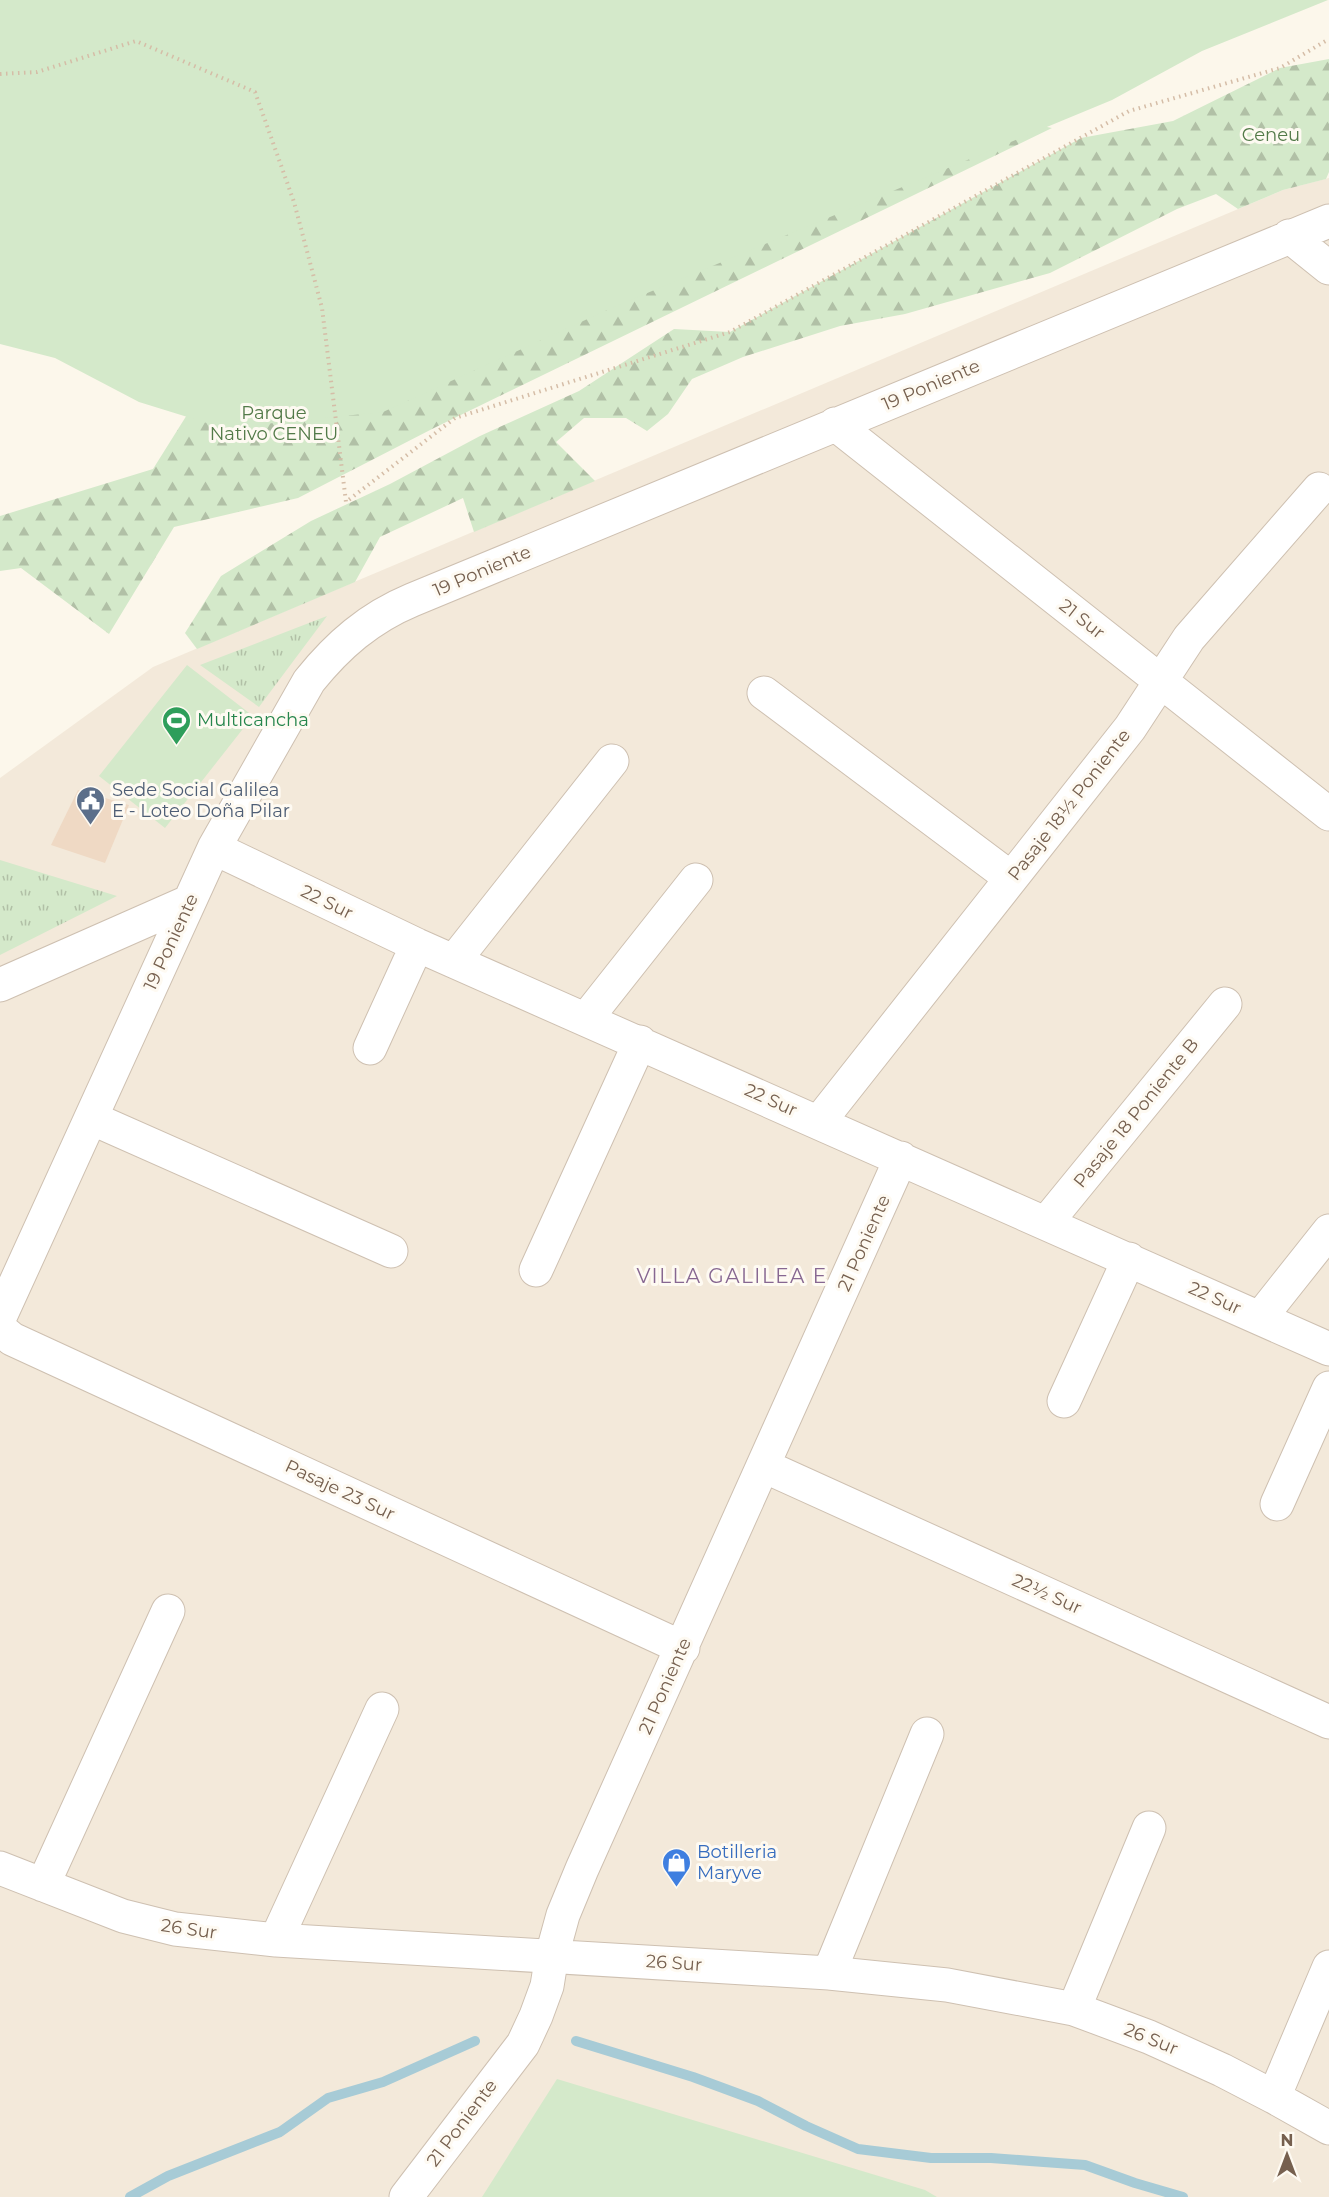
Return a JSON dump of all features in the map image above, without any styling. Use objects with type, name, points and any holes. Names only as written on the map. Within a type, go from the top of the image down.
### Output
[{"type":"street","name":"19 Poniente","points":[[0,1317],[214,848],[309,681],[328,657],[369,622],[390,609],[1329,221]]},
{"type":"street","points":[[1289,236],[1329,268]]},
{"type":"street","name":"21 Sur","points":[[835,424],[1329,814]]},
{"type":"street","name":"Pasaje 18½ Poniente","points":[[819,1122],[1130,728],[1189,638],[1319,489]]},
{"type":"street","points":[[764,693],[1011,878]]},
{"type":"street","points":[[454,961],[612,761]]},
{"type":"street","name":"22 Sur","points":[[214,848],[417,945],[1329,1349]]},
{"type":"street","points":[[586,1019],[696,880]]},
{"type":"street","points":[[0,986],[188,902]]},
{"type":"street","points":[[370,1048],[417,945]]},
{"type":"street","name":"Pasaje 18 Poniente B","points":[[1046,1223],[1225,1004]]},
{"type":"street","points":[[536,1270],[640,1042]]},
{"type":"street","points":[[91,1118],[391,1251]]},
{"type":"street","name":"21 Poniente","points":[[406,2197],[523,2044],[547,1986],[552,1955],[563,1915],[582,1869],[901,1158]]},
{"type":"street","points":[[1260,1318],[1329,1231]]},
{"type":"street","points":[[1064,1401],[1129,1259]]},
{"type":"street","name":"Pasaje 23 Sur","points":[[0,1329],[12,1339],[683,1647]]},
{"type":"street","points":[[1277,1504],[1329,1388]]},
{"type":"street","name":"22½ Sur","points":[[764,1466],[1329,1722]]},
{"type":"street","points":[[43,1885],[168,1611]]},
{"type":"street","points":[[276,1940],[382,1709]]},
{"type":"street","points":[[829,1973],[927,1734]]},
{"type":"street","points":[[1074,2009],[1149,1828]]},
{"type":"street","name":"26 Sur","points":[[0,1868],[123,1916],[175,1929],[276,1940],[829,1973],[947,1985],[1074,2009],[1149,2037],[1222,2070],[1329,2128]]},
{"type":"street","points":[[1274,2097],[1329,1967]]},
{"type":"path","points":[[0,74],[37,72],[136,41],[255,92],[294,202],[322,308],[346,502],[455,418],[730,332],[1129,111],[1280,68],[1329,39]]},
{"type":"shaded area","points":[[1329,178],[1329,2197],[0,2197],[0,778],[153,667],[1283,190]]},
{"type":"green space","points":[[0,0],[1328,0],[1202,51],[1112,100],[616,306],[383,412],[223,428],[139,402],[55,358],[0,344]]},
{"type":"green space","name":"Ceneu","points":[[1329,59],[1329,172],[1326,179],[1283,190],[1238,209],[1216,194],[1177,209],[1050,273],[905,314],[840,326],[743,357],[692,379],[668,414],[647,431],[626,418],[584,418],[556,442],[595,481],[474,532],[463,498],[380,537],[355,582],[197,649],[185,633],[221,576],[311,521],[390,484],[480,436],[579,391],[674,329],[730,332],[1081,138],[1173,121],[1280,68]]},
{"type":"green space","name":"Parque Nativo CENEU","points":[[935,104],[1052,128],[434,428],[298,498],[174,527],[109,634],[21,568],[0,571],[0,516],[153,469],[227,351]]},
{"type":"green space","points":[[327,616],[259,707],[200,665]]},
{"type":"green space","name":"Multicancha","points":[[187,665],[253,716],[165,828],[99,776]]},
{"type":"green space","points":[[0,860],[117,896],[0,955]]},
{"type":"green space","points":[[557,2079],[925,2190],[937,2197],[482,2197]]},
{"type":"building","name":"Sede Social Galilea E - Loteo Doña Pilar","points":[[78,790],[129,805],[105,863],[51,845]]},
{"type":"waterway","points":[[130,2197],[168,2176],[280,2132],[328,2098],[383,2082],[475,2041]]},
{"type":"waterway","points":[[576,2041],[693,2077],[758,2101],[858,2149],[931,2158],[991,2158],[1085,2165],[1183,2197]]},
{"type":"place","name":"Multicancha","points":[[176,746]]},
{"type":"place","name":"Sede Social Galilea E - Loteo Doña Pilar","points":[[91,826]]},
{"type":"place","name":"Botilleria Maryve","points":[[676,1888]]},
{"type":"district","name":"VILLA GALILEA E","points":[[732,1276]]}]
